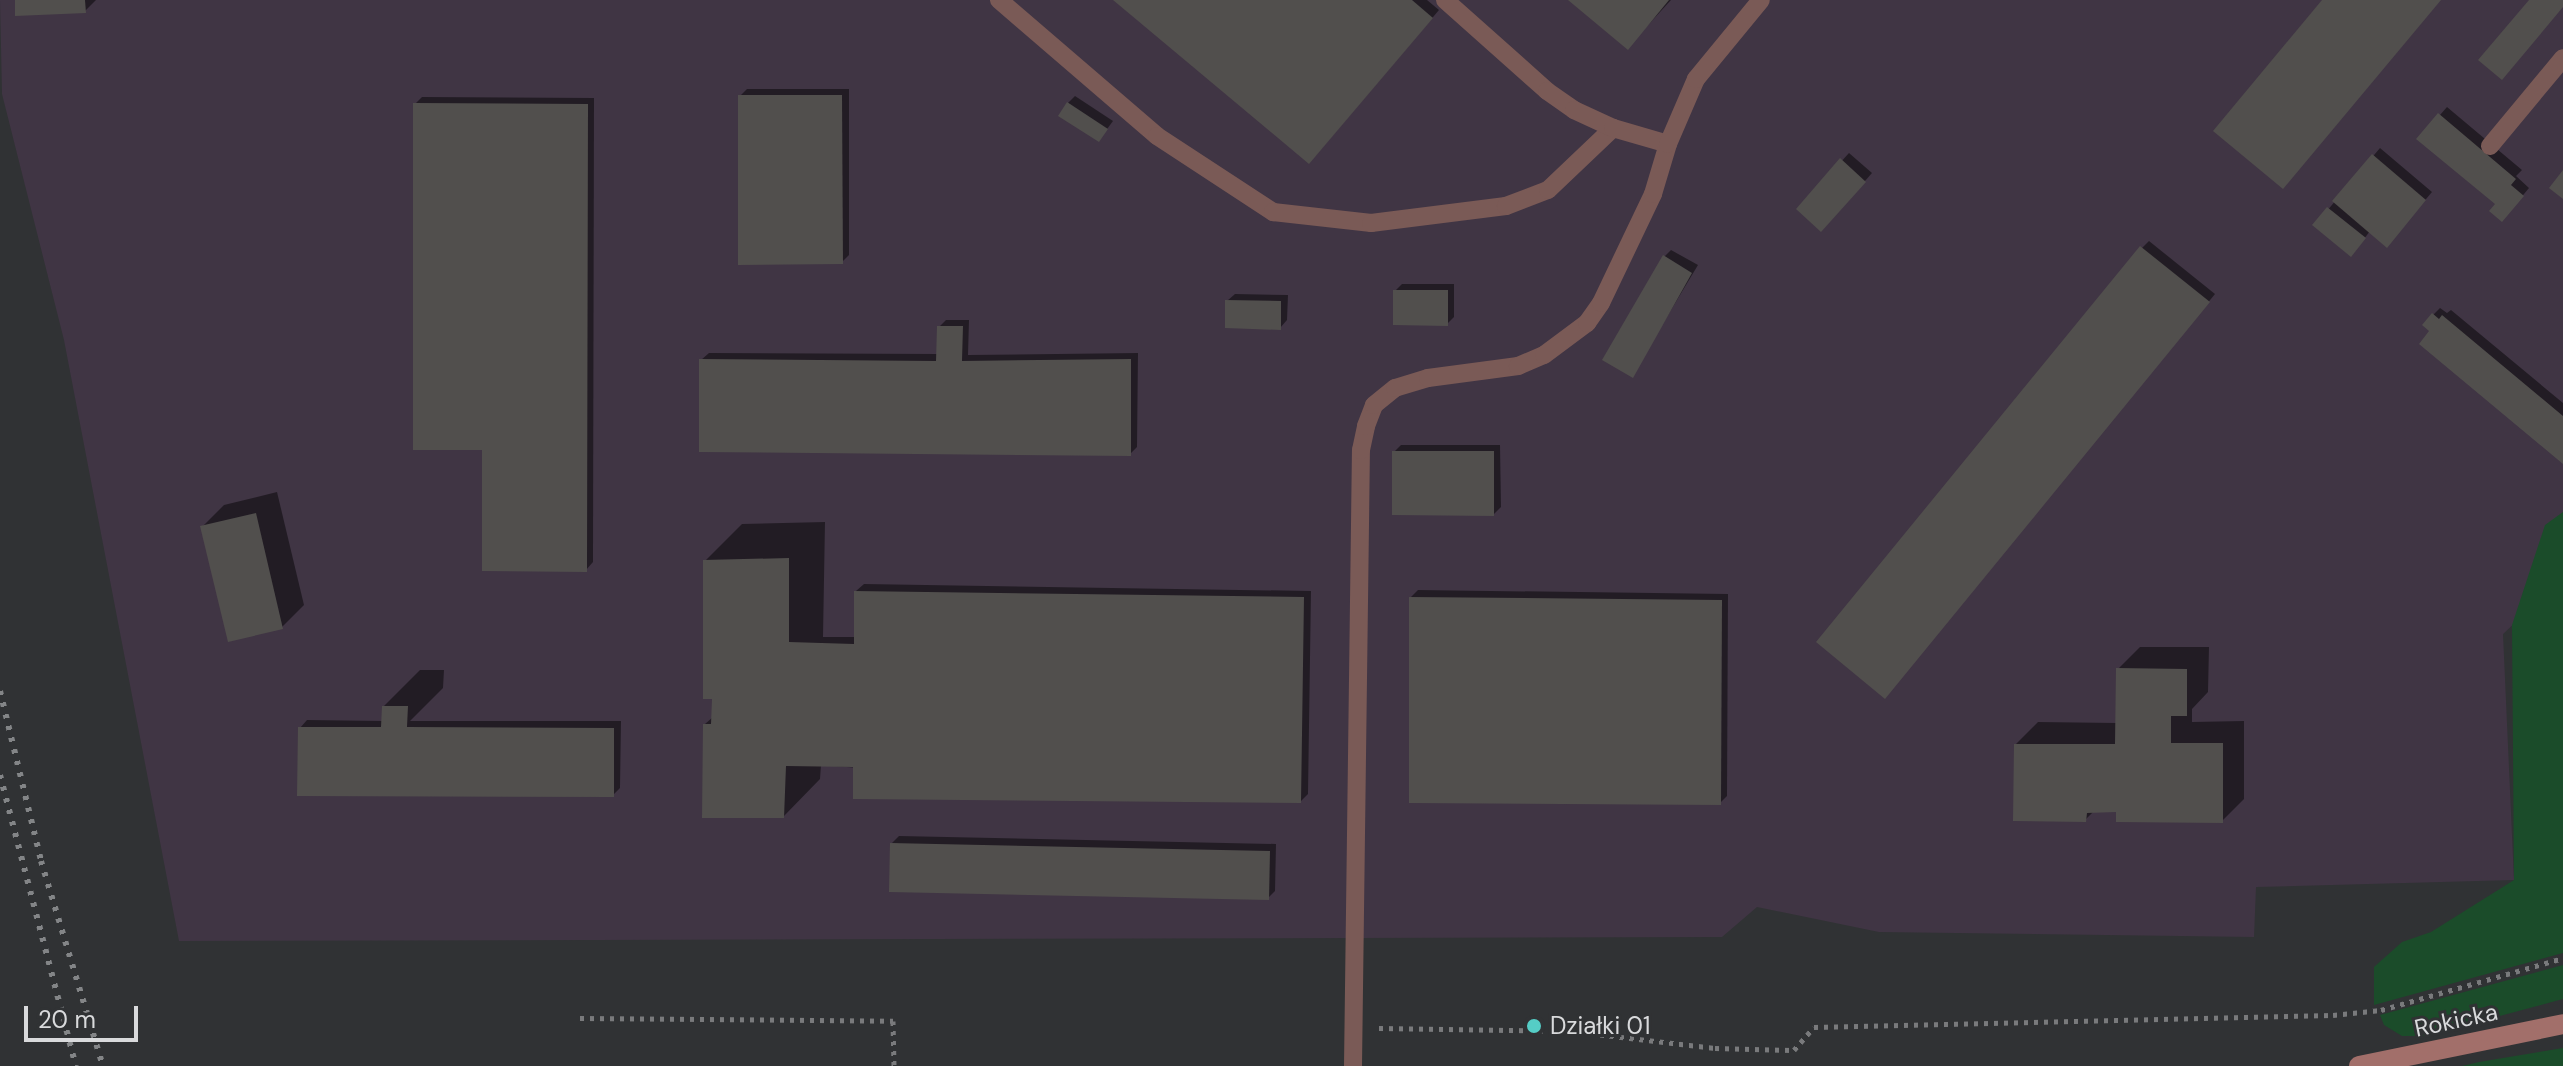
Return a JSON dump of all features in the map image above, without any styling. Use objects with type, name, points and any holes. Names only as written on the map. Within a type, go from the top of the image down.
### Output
[{"type":"street","name":"Rokicka","points":[[2359,1066],[2563,1024]]},
{"type":"lane","points":[[999,0],[1157,136],[1273,212],[1371,223],[1506,206],[1548,190],[1613,128]]},
{"type":"lane","points":[[1445,0],[1547,91],[1574,110],[1613,128],[1668,144]]},
{"type":"lane","points":[[1353,1066],[1361,450],[1374,405],[1395,388],[1428,378],[1518,366],[1544,355],[1587,323],[1601,303],[1653,194],[1668,144],[1696,79],[1761,0]]},
{"type":"lane","points":[[2490,146],[2563,58]]},
{"type":"path","points":[[1354,1028],[1570,1031],[1715,1048],[1794,1050],[1814,1027],[2333,1015],[2381,1010],[2563,958]]},
{"type":"path","points":[[580,1018],[893,1021],[894,1066]]},
{"type":"shaded area","points":[[0,0],[2563,0],[2563,578],[2503,634],[2514,880],[2256,887],[2254,937],[1879,932],[1757,907],[1722,937],[179,941],[64,340],[2,94]]},
{"type":"green space","points":[[2563,512],[2563,953],[2374,1005],[2374,967],[2402,942],[2431,932],[2514,880],[2512,625],[2545,525]]},
{"type":"green space","points":[[2563,965],[2563,999],[2425,1036],[2402,1036],[2384,1025],[2380,1015]]},
{"type":"green space","points":[[2563,1048],[2563,1066],[2462,1066],[2479,1062]]},
{"type":"building","points":[[15,0],[85,0],[86,13],[15,16]]},
{"type":"building","points":[[1113,0],[1412,0],[1433,18],[1309,164]]},
{"type":"building","points":[[1568,0],[1669,0],[1628,50]]},
{"type":"building","points":[[2322,0],[2441,0],[2283,189],[2213,131]]},
{"type":"building","points":[[2529,0],[2563,0],[2563,7],[2502,80],[2478,60]]},
{"type":"building","points":[[738,95],[842,95],[843,264],[738,265]]},
{"type":"building","points":[[1067,102],[1108,129],[1099,142],[1058,116]]},
{"type":"building","points":[[413,103],[588,104],[587,572],[482,571],[482,450],[413,450]]},
{"type":"building","points":[[2438,113],[2516,179],[2511,185],[2524,196],[2502,222],[2489,211],[2495,204],[2416,139]]},
{"type":"building","points":[[2372,154],[2426,200],[2387,248],[2332,201]]},
{"type":"building","points":[[1840,158],[1866,182],[1821,232],[1796,209]]},
{"type":"building","points":[[2563,170],[2563,199],[2549,188]]},
{"type":"building","points":[[2327,207],[2366,238],[2351,257],[2312,225]]},
{"type":"building","points":[[2140,246],[2210,302],[1885,699],[1816,642]]},
{"type":"building","points":[[1663,255],[1692,273],[1633,378],[1602,360]]},
{"type":"building","points":[[1393,290],[1448,290],[1448,326],[1393,325]]},
{"type":"building","points":[[1225,300],[1281,301],[1281,330],[1225,328]]},
{"type":"building","points":[[2432,313],[2439,319],[2442,315],[2563,416],[2563,464],[2419,344],[2429,331],[2422,325]]},
{"type":"building","points":[[937,326],[963,326],[962,361],[1131,359],[1131,456],[699,452],[699,359],[936,361]]},
{"type":"building","points":[[1392,451],[1494,451],[1494,516],[1392,515]]},
{"type":"building","points":[[256,513],[283,629],[228,642],[200,526]]},
{"type":"building","points":[[789,558],[789,642],[854,644],[854,591],[1304,597],[1301,803],[853,799],[853,767],[786,766],[784,818],[702,818],[703,724],[711,724],[712,699],[703,699],[703,560]]},
{"type":"building","points":[[1409,597],[1722,600],[1721,805],[1409,803]]},
{"type":"building","points":[[2116,668],[2187,669],[2187,716],[2171,716],[2171,743],[2223,743],[2223,823],[2116,822],[2116,812],[2087,813],[2086,822],[2013,821],[2014,744],[2115,744]]},
{"type":"building","points":[[382,706],[408,706],[407,727],[614,728],[614,797],[297,796],[298,727],[381,727]]},
{"type":"building","points":[[890,843],[1270,851],[1269,900],[889,892]]},
{"type":"railway","points":[[0,691],[41,861],[103,1066]]},
{"type":"railway","points":[[0,775],[76,1066]]},
{"type":"place","name":"Działki 01","points":[[1534,1026]]}]
